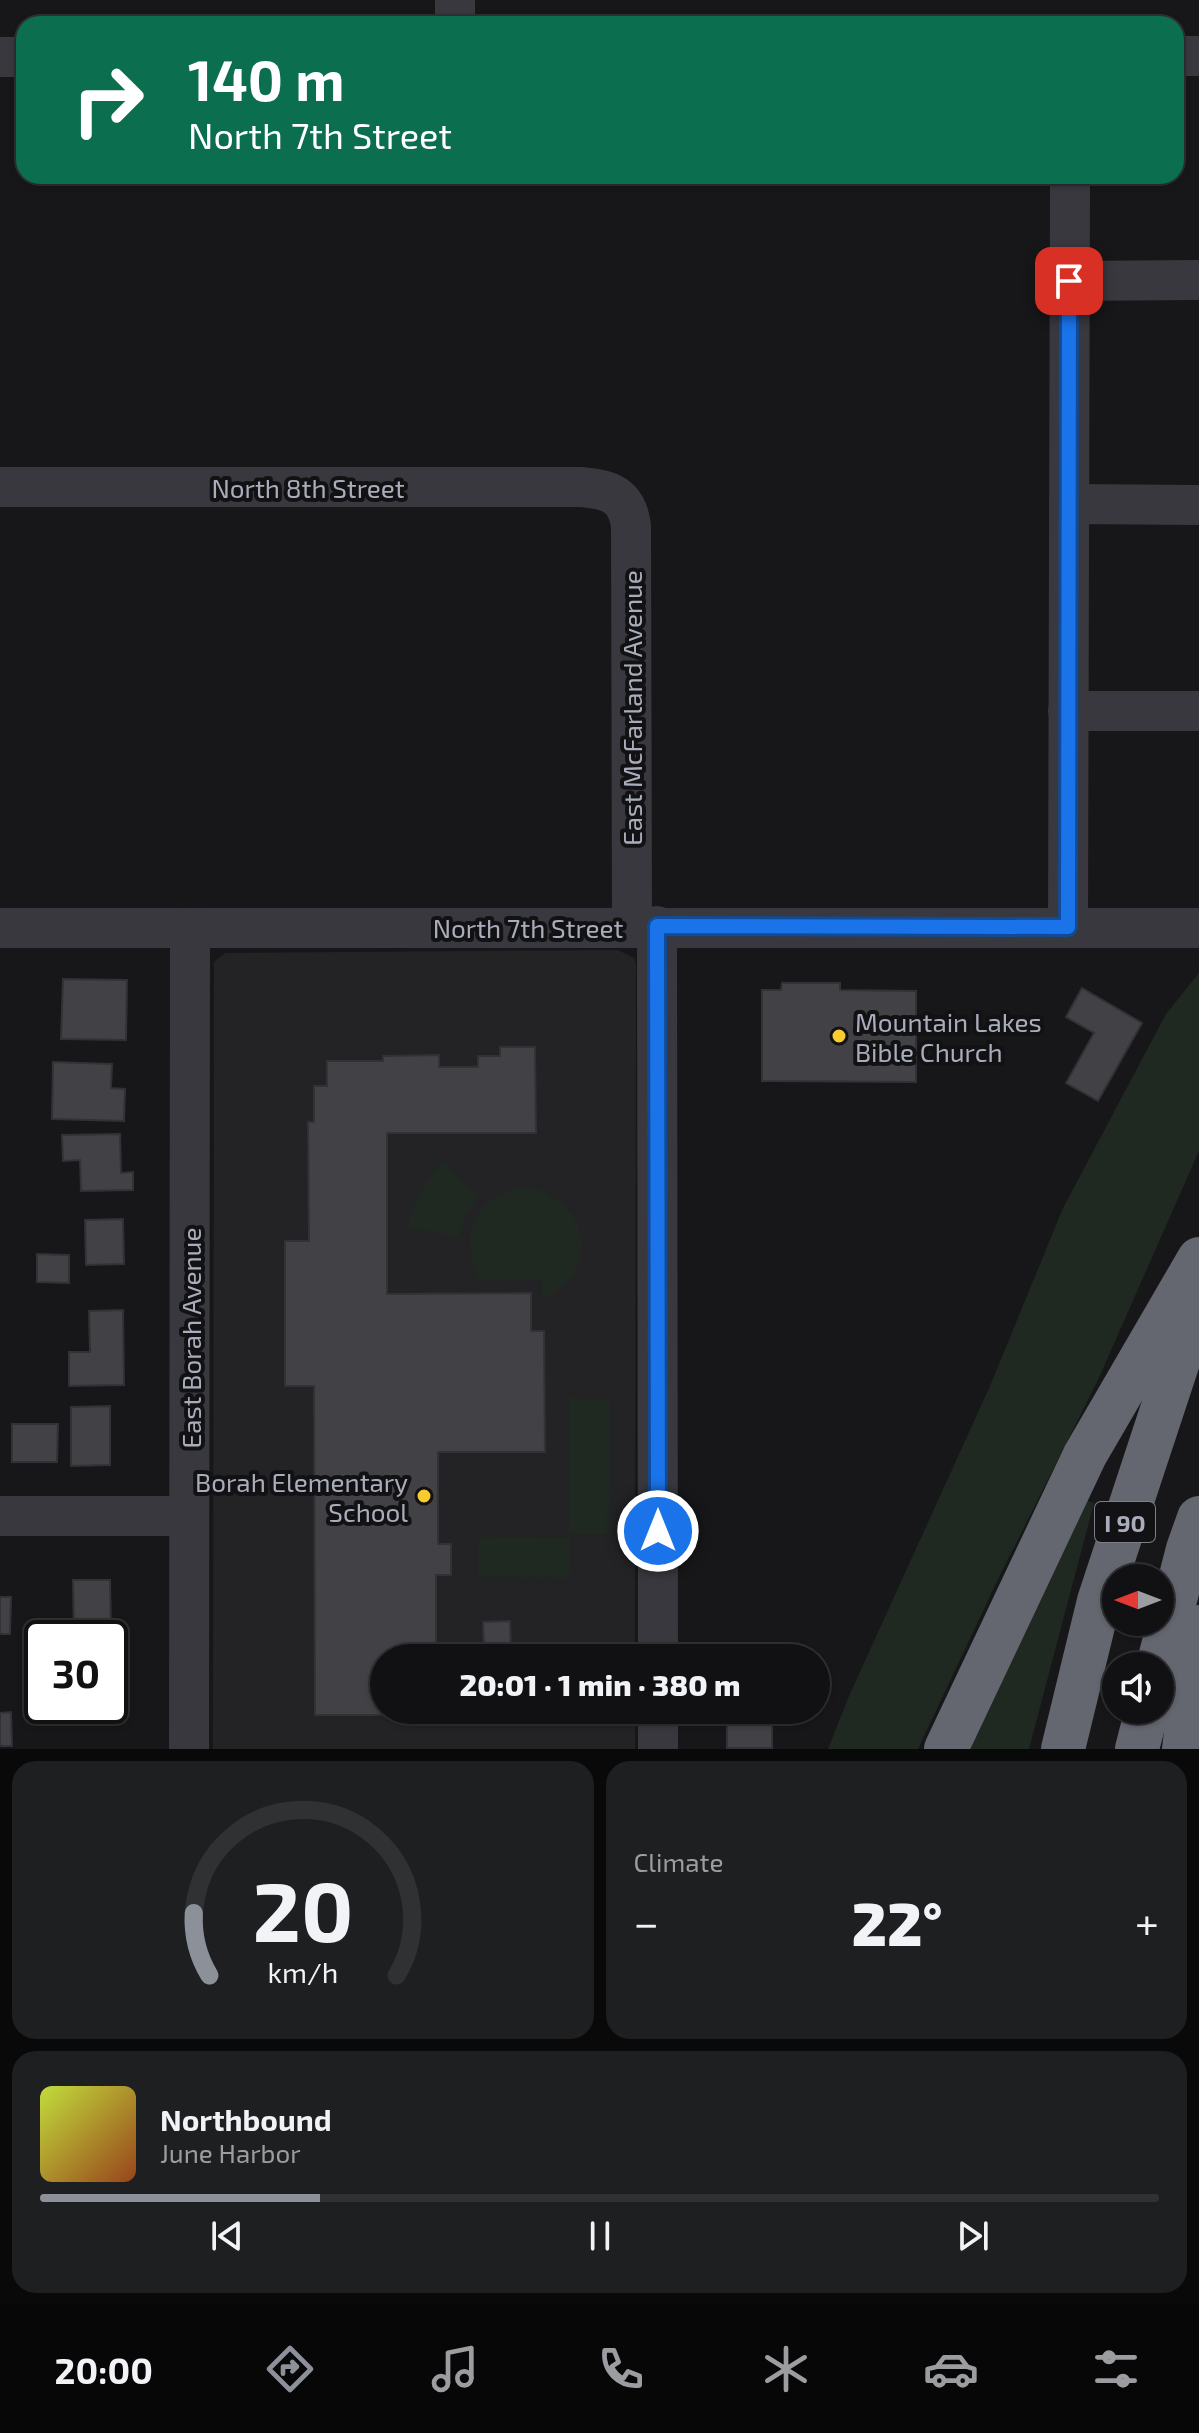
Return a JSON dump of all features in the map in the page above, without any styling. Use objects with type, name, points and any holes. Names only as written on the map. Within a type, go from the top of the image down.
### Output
[{"type":"highway","points":[[946,1749],[1085,1455],[1199,1259]]},
{"type":"highway","name":"I 90","points":[[1063,1749],[1099,1601],[1199,1298]]},
{"type":"highway","name":"I 90","points":[[1162,1652],[1199,1518]]},
{"type":"highway","points":[[1184,1749],[1199,1627]]},
{"type":"highway","points":[[1137,1749],[1143,1724]]},
{"type":"street","points":[[1068,927],[1070,184]]},
{"type":"street","points":[[1069,281],[1199,280]]},
{"type":"street","name":"North 8th Street","points":[[0,487],[580,487],[604,489],[615,495]]},
{"type":"street","name":"East McFarland Avenue","points":[[615,495],[625,506],[631,526],[644,926],[658,1644]]},
{"type":"street","points":[[1069,504],[1199,505]]},
{"type":"street","points":[[1068,711],[1199,711]]},
{"type":"street","name":"North 7th Street","points":[[0,928],[1199,928]]},
{"type":"street","name":"East Borah Avenue","points":[[189,1749],[190,928]]},
{"type":"street","points":[[0,1516],[188,1516]]},
{"type":"street","points":[[658,1724],[658,1749]]},
{"type":"shaded area","name":"Borah Elementary School","points":[[618,950],[634,958],[635,1644],[370,1644],[370,1724],[635,1724],[635,1749],[213,1749],[214,962],[225,953]]},
{"type":"shaded area","points":[[1199,973],[1199,1151],[1098,1380],[999,1577],[918,1749],[828,1749],[849,1696],[990,1386],[1063,1208],[1166,1014]]},
{"type":"shaded area","points":[[444,1161],[478,1197],[466,1214],[459,1236],[407,1228],[421,1192]]},
{"type":"shaded area","points":[[529,1187],[550,1195],[566,1207],[576,1221],[581,1238],[581,1255],[574,1272],[561,1287],[542,1299],[542,1280],[480,1280],[470,1246],[475,1218],[483,1207],[495,1197]]},
{"type":"shaded area","points":[[569,1398],[609,1399],[609,1534],[569,1534]]},
{"type":"shaded area","points":[[1082,1499],[1094,1503],[1029,1749],[968,1749]]},
{"type":"shaded area","points":[[479,1537],[570,1538],[569,1578],[479,1577]]},
{"type":"building","points":[[63,979],[127,980],[126,1040],[61,1039]]},
{"type":"building","name":"Mountain Lakes Bible Church","points":[[782,983],[840,983],[840,990],[916,991],[916,1082],[762,1081],[762,990],[781,990]]},
{"type":"building","points":[[1082,988],[1142,1023],[1098,1101],[1066,1083],[1094,1033],[1066,1017]]},
{"type":"building","points":[[500,1047],[535,1047],[536,1133],[387,1133],[387,1294],[531,1293],[531,1331],[544,1331],[545,1452],[438,1452],[438,1544],[451,1544],[451,1575],[436,1575],[436,1644],[370,1644],[370,1715],[315,1715],[314,1386],[285,1386],[285,1241],[309,1241],[308,1122],[314,1122],[314,1086],[327,1086],[327,1061],[383,1061],[383,1056],[439,1055],[439,1067],[478,1067],[478,1056],[500,1056]]},
{"type":"building","points":[[53,1062],[112,1064],[111,1088],[125,1089],[124,1121],[52,1119]]},
{"type":"building","points":[[120,1134],[121,1173],[133,1172],[133,1190],[81,1191],[80,1160],[63,1161],[62,1135]]},
{"type":"building","points":[[123,1219],[124,1264],[86,1265],[85,1220]]},
{"type":"building","points":[[37,1254],[69,1255],[69,1283],[37,1282]]},
{"type":"building","points":[[123,1310],[124,1385],[69,1386],[69,1352],[90,1352],[89,1311]]},
{"type":"building","points":[[110,1406],[110,1465],[71,1466],[71,1407]]},
{"type":"building","points":[[12,1424],[58,1424],[57,1462],[12,1462]]},
{"type":"building","points":[[73,1580],[110,1580],[111,1620],[74,1620]]},
{"type":"building","points":[[0,1597],[11,1597],[10,1634],[0,1634]]},
{"type":"building","points":[[510,1621],[511,1644],[484,1644],[483,1622]]},
{"type":"building","points":[[11,1712],[12,1746],[0,1746],[0,1713]]},
{"type":"building","points":[[727,1724],[772,1724],[772,1748],[727,1748]]},
{"type":"place","name":"Mountain Lakes Bible Church","points":[[839,1036]]},
{"type":"place","name":"Borah Elementary School","points":[[424,1496]]},
{"type":"route","points":[[658,1531],[657,926],[1068,927],[1069,281]]}]
